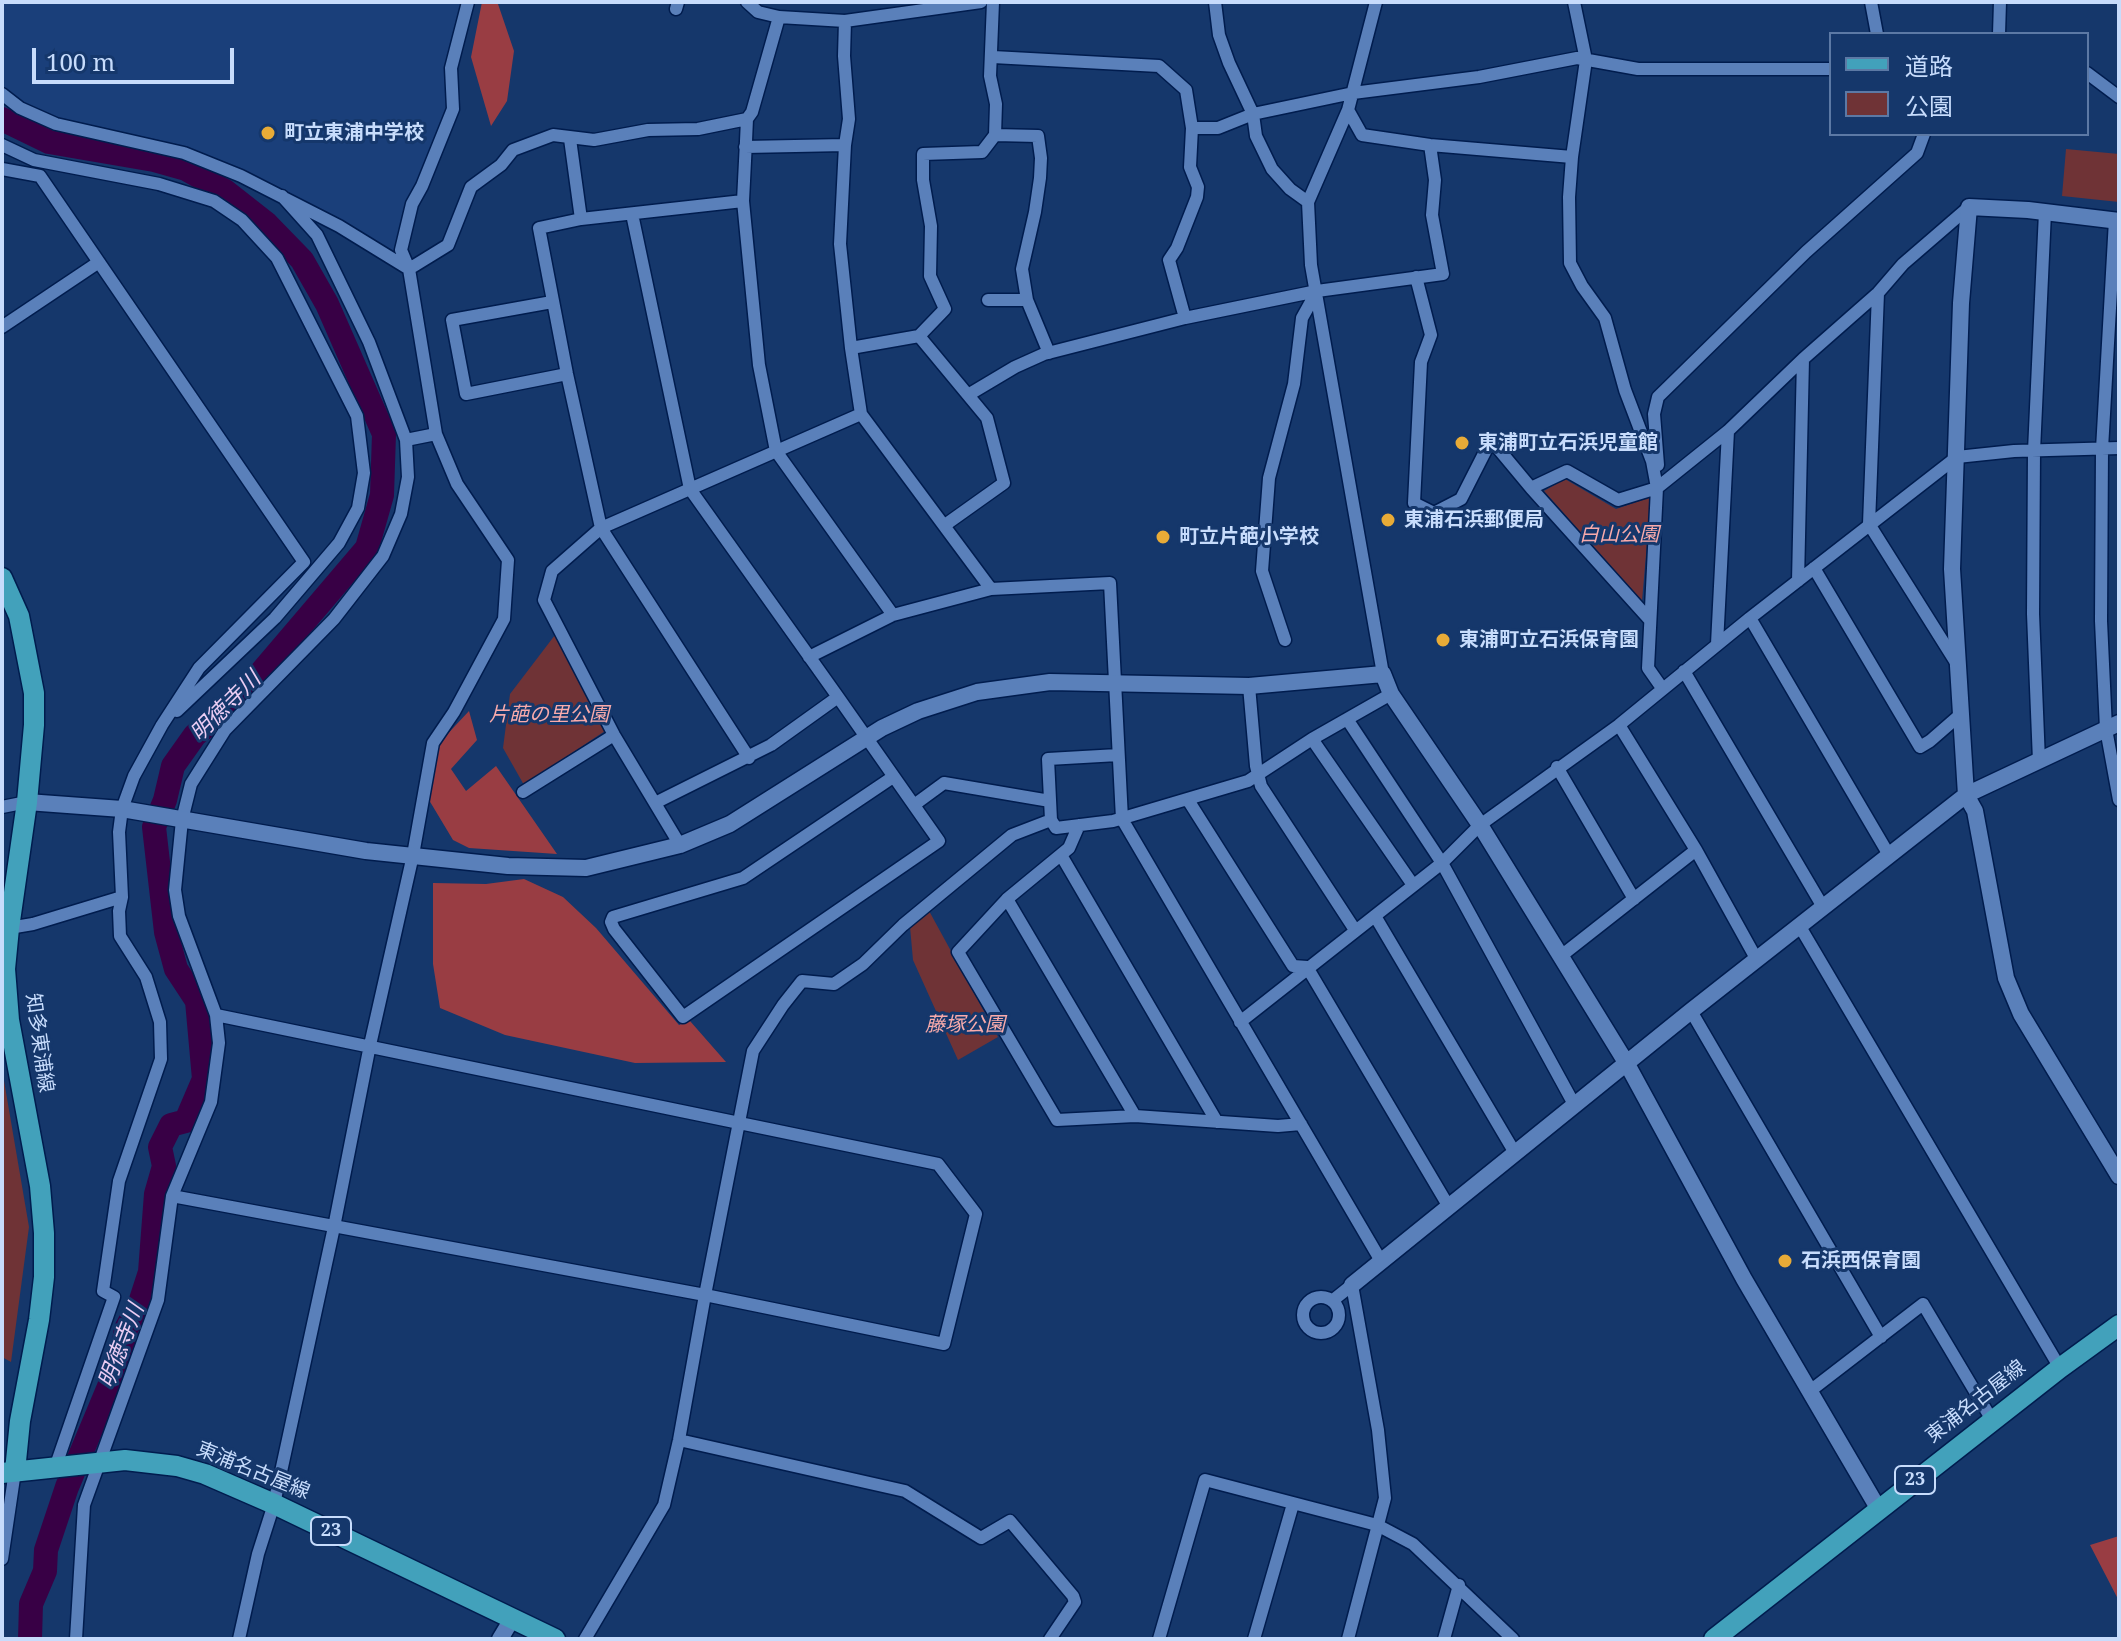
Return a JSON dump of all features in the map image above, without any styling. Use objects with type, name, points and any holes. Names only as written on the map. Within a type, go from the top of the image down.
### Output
[{"type":"main road","name":"知多東浦線","points":[[2,578],[19,616],[34,693],[27,802],[8,887],[5,1021],[40,1186],[44,1233],[44,1277],[39,1320],[9,1472]]},
{"type":"main road","name":"東浦名古屋線","points":[[1714,1639],[1878,1508],[2119,1325]]},
{"type":"main road","name":"東浦名古屋線","points":[[9,1472],[125,1460],[177,1466],[217,1479],[274,1504],[555,1639]]},
{"type":"street","points":[[239,1639],[258,1554],[274,1504],[334,1227],[370,1045],[413,855],[433,743],[454,712],[504,619],[508,560],[457,484],[436,434],[409,269],[401,250],[412,204],[453,109],[451,68],[468,2]]},
{"type":"street","points":[[747,2],[758,12],[779,17],[845,21],[981,2]]},
{"type":"street","points":[[874,2],[877,16]]},
{"type":"street","points":[[851,348],[919,336],[945,309],[930,276],[931,226],[923,180],[923,154],[982,152],[995,135],[996,104],[990,76],[993,2]]},
{"type":"street","points":[[1376,2],[1348,110],[1308,202],[1311,265],[1383,674],[1391,694],[1480,825],[1627,1064],[1744,1279],[1878,1508]]},
{"type":"street","points":[[1574,2],[1586,60],[1572,157],[1570,263],[1605,318],[1625,390],[1652,461],[1657,488]]},
{"type":"street","points":[[1871,2],[1877,32]]},
{"type":"street","points":[[1999,32],[2000,2]]},
{"type":"street","points":[[1213,4],[1229,63],[1253,114],[1256,136],[1272,169],[1290,189],[1308,202]]},
{"type":"street","points":[[779,17],[752,112],[747,119],[745,147],[743,201],[759,365],[776,451],[893,615]]},
{"type":"street","points":[[845,21],[844,56],[849,119],[840,244],[861,414],[991,589]]},
{"type":"street","points":[[993,57],[1159,66],[1186,90],[1192,128],[1190,167],[1198,187],[1177,248],[1169,260],[1185,318]]},
{"type":"street","points":[[1192,128],[1218,128],[1253,114],[1353,93],[1479,77],[1577,58],[1638,69],[1829,69]]},
{"type":"street","points":[[2089,74],[2119,97]]},
{"type":"street","points":[[2,94],[20,108],[56,124],[184,153],[282,196],[409,269]]},
{"type":"street","points":[[1348,110],[1362,135],[1430,145],[1572,157]]},
{"type":"street","points":[[409,269],[448,245],[471,187],[501,165],[513,150],[553,135],[594,140],[648,130],[698,129],[747,119]]},
{"type":"street","points":[[995,135],[1038,136],[1041,158],[1038,190],[1022,269],[1027,300],[1049,353]]},
{"type":"street","points":[[1662,688],[1648,668],[1657,488],[1654,414],[1658,397],[1806,252],[1917,153],[1923,136]]},
{"type":"street","points":[[570,139],[581,219]]},
{"type":"street","points":[[2,145],[34,160],[159,184],[214,201],[242,220],[277,258],[357,416],[364,473],[358,508],[339,543],[275,618],[162,725]]},
{"type":"street","points":[[745,147],[845,145]]},
{"type":"street","points":[[968,395],[1015,367],[1049,353],[1185,318],[1317,291],[1443,274],[1432,215],[1435,180],[1430,145]]},
{"type":"street","points":[[2,169],[40,176],[304,562],[199,668],[134,776],[122,809],[119,832],[120,936],[146,977],[160,1022],[161,1059],[119,1181],[103,1291],[114,1297],[56,1465]]},
{"type":"street","points":[[76,1639],[84,1505],[158,1300],[172,1196],[211,1102],[219,1043],[216,1015],[179,916],[175,890],[182,820],[191,784],[225,730],[334,619],[383,556],[401,514],[408,477],[406,440],[369,342],[317,235],[282,196]]},
{"type":"street","points":[[743,201],[581,219],[539,228],[601,528],[749,758]]},
{"type":"street","points":[[1531,488],[1567,471],[1618,500],[1657,488],[1728,431],[1878,293],[1903,264],[1969,207],[2117,221],[2102,449],[2101,621],[2119,800]]},
{"type":"street","points":[[1969,207],[1961,303],[1952,569],[1966,795],[1975,811],[2006,978],[2021,1014],[2119,1176]]},
{"type":"street","points":[[2039,761],[2033,614],[2034,451],[2045,212]]},
{"type":"street","points":[[632,214],[690,489],[939,841],[683,1017],[614,929],[611,922],[613,917],[743,878],[893,777]]},
{"type":"street","points":[[2,327],[99,262]]},
{"type":"street","points":[[1416,277],[1431,335],[1421,362],[1414,503],[1434,513],[1461,499],[1491,440],[1649,619]]},
{"type":"street","points":[[1285,640],[1262,571],[1269,478],[1294,384],[1302,318],[1317,291]]},
{"type":"street","points":[[1878,293],[1869,524],[1957,664]]},
{"type":"street","points":[[988,300],[1027,300]]},
{"type":"street","points":[[552,302],[452,320],[466,394],[567,374]]},
{"type":"street","points":[[919,336],[987,418],[1004,483],[945,525]]},
{"type":"street","points":[[1798,581],[1803,359]]},
{"type":"street","points":[[680,845],[614,735],[544,600],[552,571],[601,528],[861,414]]},
{"type":"street","points":[[1717,644],[1728,431]]},
{"type":"street","points":[[406,440],[436,434]]},
{"type":"street","points":[[1656,436],[1664,464],[1672,476]]},
{"type":"street","points":[[1240,1022],[1442,863],[1480,825],[1619,725],[1717,644],[1957,457],[2119,448]]},
{"type":"street","points":[[1814,568],[1920,747],[1961,714]]},
{"type":"street","points":[[809,657],[893,615],[991,589],[1110,583],[1122,819],[1381,1261]]},
{"type":"street","points":[[1750,618],[1889,855]]},
{"type":"street","points":[[1684,671],[1823,907]]},
{"type":"street","points":[[2,807],[27,802],[122,809],[366,851],[508,866],[586,868],[680,845],[730,824],[865,738],[918,711],[977,692],[1050,682],[1249,686],[1383,674]]},
{"type":"street","points":[[1249,686],[1261,786],[1355,930]]},
{"type":"street","points":[[1118,755],[1048,759],[1051,820],[1056,828],[1122,819],[1248,781],[1312,739],[1391,694]]},
{"type":"street","points":[[655,803],[749,758],[838,697]]},
{"type":"street","points":[[1347,719],[1442,863],[1575,1106]]},
{"type":"street","points":[[1619,725],[1696,850],[1757,960]]},
{"type":"street","points":[[1332,1301],[1691,1011],[1966,795],[2112,726]]},
{"type":"street","points":[[523,792],[614,735]]},
{"type":"street","points":[[1312,739],[1413,885]]},
{"type":"street","points":[[1557,767],[1634,899]]},
{"type":"street","points":[[914,805],[944,783],[1050,801]]},
{"type":"street","points":[[1188,800],[1293,966],[1307,967]]},
{"type":"street","points":[[585,1639],[664,1505],[753,1051],[802,981],[834,984],[863,964],[903,925],[1012,835],[1051,820]]},
{"type":"street","points":[[1079,825],[1069,848],[1007,899],[958,952],[1057,1120],[1135,1116],[1278,1126],[1301,1124]]},
{"type":"street","points":[[1561,956],[1696,850]]},
{"type":"street","points":[[1061,855],[1217,1122]]},
{"type":"street","points":[[9,928],[33,924],[122,897]]},
{"type":"street","points":[[1007,899],[1135,1116]]},
{"type":"street","points":[[1375,916],[1515,1153]]},
{"type":"street","points":[[1799,925],[2060,1368]]},
{"type":"street","points":[[1307,967],[1449,1207]]},
{"type":"street","points":[[1691,1011],[1881,1337]]},
{"type":"street","points":[[172,1196],[705,1295],[944,1344],[976,1214],[938,1164],[216,1015]]},
{"type":"street","points":[[1348,1639],[1385,1498],[1378,1430],[1352,1285]]},
{"type":"street","points":[[1810,1391],[1923,1304],[1992,1420]]},
{"type":"street","points":[[679,1440],[905,1491],[981,1538],[1010,1521],[1073,1596],[1075,1602],[1050,1639]]},
{"type":"street","points":[[2,1559],[9,1472]]},
{"type":"street","points":[[1159,1639],[1205,1480],[1377,1525],[1413,1544],[1513,1639]]},
{"type":"street","points":[[1254,1639],[1293,1504]]},
{"type":"street","points":[[1444,1639],[1459,1585]]},
{"type":"street","points":[[500,1639],[512,1619]]},
{"type":"shaded area","name":"町立東浦中学校","points":[[2,2],[468,2],[458,36],[453,109],[401,250],[388,255],[184,153],[56,124],[2,94]]},
{"type":"shaded area","points":[[482,2],[510,2],[498,4],[514,51],[507,101],[491,126],[471,57]]},
{"type":"shaded area","points":[[469,711],[477,740],[451,769],[466,791],[496,766],[557,854],[469,848],[453,840],[426,795],[440,742]]},
{"type":"shaded area","points":[[524,879],[563,897],[596,928],[679,1025],[690,1021],[726,1062],[635,1063],[505,1035],[440,1008],[433,964],[433,883],[486,884]]},
{"type":"shaded area","points":[[2119,1536],[2119,1601],[2090,1545]]},
{"type":"green space","points":[[2066,149],[2119,154],[2119,202],[2062,196]]},
{"type":"green space","name":"白山公園","points":[[1565,479],[1616,509],[1651,497],[1642,601],[1544,491]]},
{"type":"green space","name":"片葩の里公園","points":[[555,635],[605,731],[524,785],[503,748],[510,694]]},
{"type":"green space","name":"藤塚公園","points":[[928,909],[998,1037],[958,1060],[913,960],[910,927]]},
{"type":"green space","points":[[2,1069],[29,1227],[11,1362],[2,1357]]},
{"type":"waterway","name":"明徳寺川","points":[[2,119],[49,142],[154,160],[186,169],[225,191],[267,224],[302,260],[327,304],[384,434],[382,495],[367,548],[252,683],[220,716],[195,735],[173,766],[165,800],[154,827],[166,932],[176,969],[197,1001],[204,1079],[186,1121],[171,1125],[160,1147],[164,1166],[156,1194],[150,1272],[140,1303],[126,1329],[121,1358],[67,1487],[46,1550],[45,1571],[31,1604],[30,1639]]},
{"type":"place","name":"町立東浦中学校","points":[[268,133]]},
{"type":"place","name":"東浦町立石浜児童館","points":[[1462,443]]},
{"type":"place","name":"東浦石浜郵便局","points":[[1388,520]]},
{"type":"place","name":"町立片葩小学校","points":[[1163,537]]},
{"type":"place","name":"東浦町立石浜保育園","points":[[1443,640]]},
{"type":"place","name":"石浜西保育園","points":[[1785,1261]]}]
